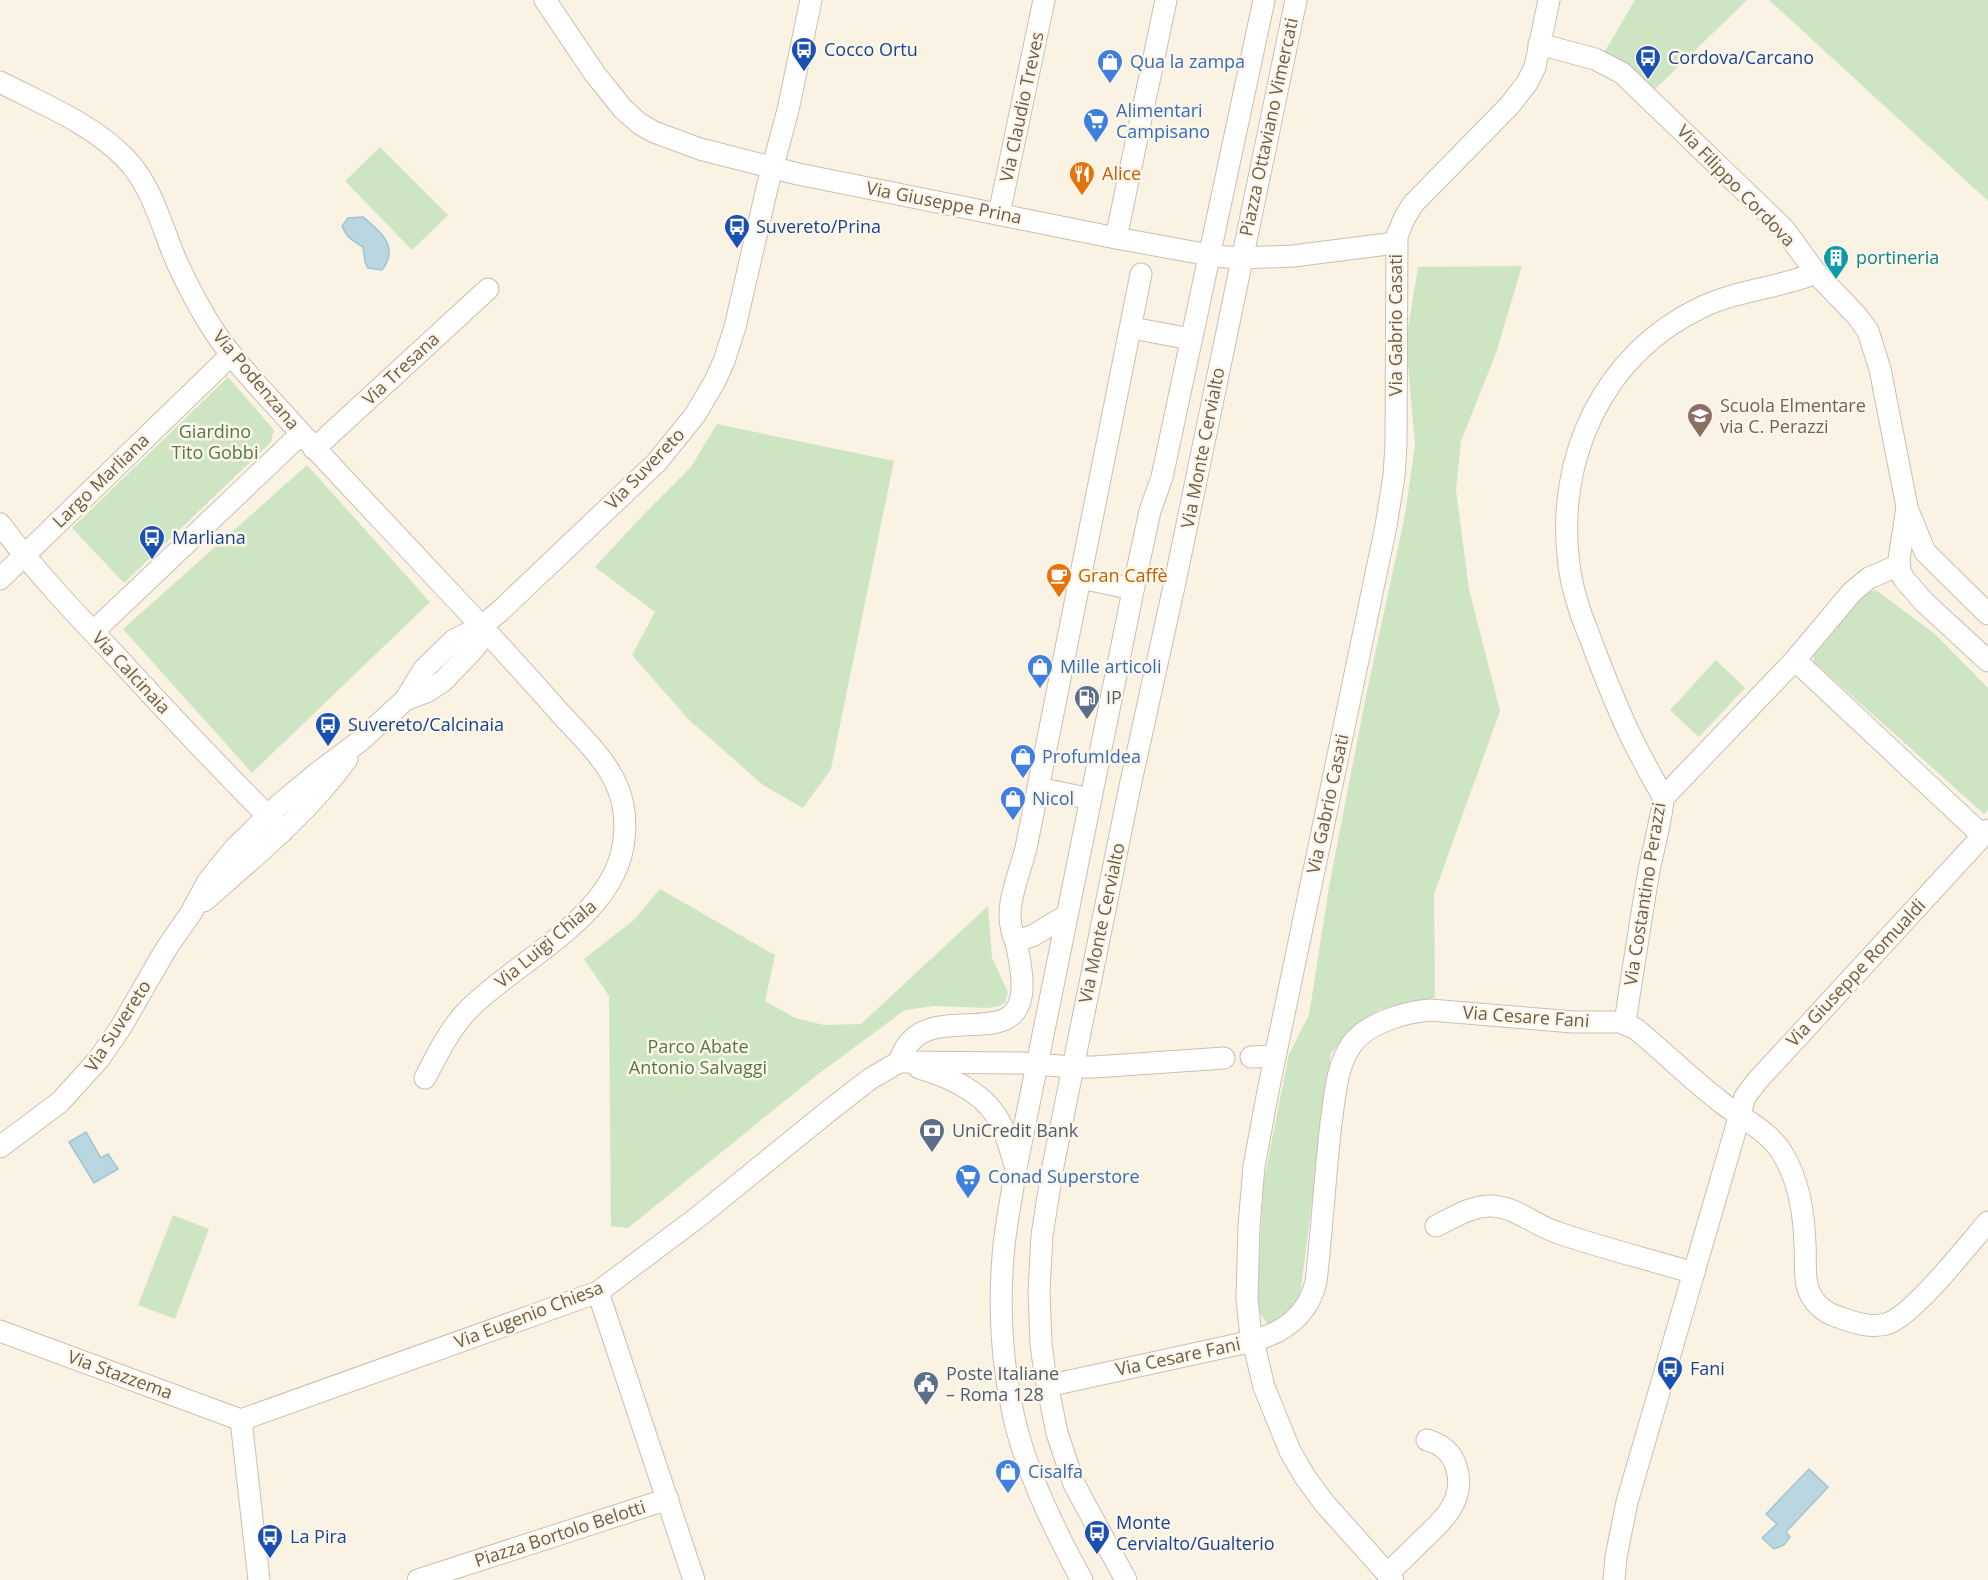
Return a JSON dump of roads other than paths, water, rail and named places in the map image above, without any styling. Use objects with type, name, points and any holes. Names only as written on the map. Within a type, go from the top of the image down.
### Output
[{"type":"street","name":"Via Giuseppe Prina","points":[[545,0],[605,87],[623,109],[640,124],[663,136],[772,169],[1116,238]]},
{"type":"street","name":"Via Suvereto","points":[[0,1147],[60,1102],[95,1065],[114,1039],[166,949],[220,864],[268,816],[316,774],[360,741],[405,700],[426,692],[442,682],[479,642],[482,626],[657,462],[688,424],[701,405],[724,361],[735,327],[788,110],[811,0]]},
{"type":"street","name":"Via Claudio Treves","points":[[999,214],[1044,0]]},
{"type":"street","points":[[1116,238],[1166,0]]},
{"type":"street","name":"Piazza Ottaviano Vimercati","points":[[1209,255],[1264,0]]},
{"type":"street","name":"Piazza Ottaviano Vimercati","points":[[1116,238],[1209,255],[1241,258],[1296,0]]},
{"type":"street","name":"Via Gabrio Casati","points":[[1426,1440],[1442,1446],[1454,1461],[1459,1477],[1458,1494],[1446,1517],[1390,1577],[1325,1504],[1295,1460],[1266,1395],[1247,1306],[1250,1210],[1257,1145],[1394,476],[1396,243],[1400,228],[1410,208],[1510,105],[1523,88],[1535,67],[1549,0]]},
{"type":"street","name":"Via Filippo Cordova","points":[[1539,44],[1595,59],[1622,73],[1784,229],[1816,273],[1857,316],[1871,337],[1880,369],[1907,507],[1899,565]]},
{"type":"street","name":"Via Podenzana","points":[[0,82],[85,127],[131,164],[146,187],[197,304],[231,355],[308,441],[482,626]]},
{"type":"street","points":[[1241,258],[1311,254],[1396,243]]},
{"type":"street","name":"Via Monte Cervialto","points":[[1082,1580],[1048,1513],[1023,1449],[1014,1416],[1005,1361],[1002,1303],[1003,1264],[1016,1168],[1133,588],[1150,511],[1162,477],[1209,255]]},
{"type":"street","name":"Via Monte Cervialto","points":[[1126,1580],[1085,1508],[1070,1476],[1057,1433],[1041,1344],[1041,1249],[1053,1166],[1241,258]]},
{"type":"street","name":"Via Costantino Perazzi","points":[[1625,1023],[1663,798],[1625,724],[1588,633],[1574,589],[1569,565],[1566,522],[1578,449],[1596,407],[1617,375],[1638,352],[1666,329],[1712,303],[1816,273]]},
{"type":"street","points":[[898,1062],[908,1043],[930,1029],[949,1025],[992,1024],[1005,1021],[1014,1014],[1020,1002],[1021,969],[1016,942],[1011,932],[1010,910],[1026,848],[1142,274]]},
{"type":"street","name":"Via Tresana","points":[[308,441],[488,290]]},
{"type":"street","points":[[1132,328],[1191,339]]},
{"type":"street","name":"Largo Marliana","points":[[0,579],[231,355]]},
{"type":"street","points":[[93,632],[308,441]]},
{"type":"street","points":[[1907,507],[1922,548],[1988,614]]},
{"type":"street","name":"Via Calcinaia","points":[[0,524],[24,556],[93,632],[194,741],[284,831]]},
{"type":"street","points":[[1663,798],[1796,660],[1852,592],[1869,578],[1899,565],[1901,574],[1913,590],[1988,661]]},
{"type":"street","points":[[1913,590],[1918,573],[1939,567]]},
{"type":"street","points":[[1081,578],[1133,588]]},
{"type":"street","name":"Via Luigi Chiala","points":[[425,1078],[446,1040],[468,1010],[554,940],[601,896],[617,871],[624,840],[623,808],[617,786],[607,770],[582,738],[482,626]]},
{"type":"street","points":[[1796,660],[1985,833]]},
{"type":"street","name":"Via Suvereto","points":[[191,913],[284,831],[317,797],[360,741]]},
{"type":"street","points":[[1038,788],[1091,799]]},
{"type":"street","name":"Via Giuseppe Romualdi","points":[[1739,1115],[1745,1097],[1757,1081],[1985,833]]},
{"type":"street","points":[[1016,942],[1034,935],[1067,915]]},
{"type":"street","name":"Via Cesare Fani","points":[[1047,1386],[1253,1341],[1276,1333],[1293,1323],[1312,1296],[1317,1273],[1336,1090],[1347,1053],[1353,1042],[1362,1034],[1390,1019],[1424,1011],[1573,1022],[1625,1023]]},
{"type":"street","points":[[1625,1023],[1636,1029],[1723,1104],[1773,1141],[1790,1166],[1799,1193],[1807,1285],[1819,1306],[1836,1317],[1872,1325],[1882,1325],[1896,1320],[1933,1285],[1988,1222]]},
{"type":"street","points":[[1251,1057],[1275,1056]]},
{"type":"street","points":[[898,1062],[1037,1064],[1073,1067],[1224,1058]]},
{"type":"street","points":[[898,1062],[951,1079],[980,1099],[1000,1122],[1016,1168]]},
{"type":"street","name":"Via Eugenio Chiesa","points":[[241,1420],[598,1292],[698,1217],[870,1079],[898,1062]]},
{"type":"street","points":[[1614,1580],[1616,1557],[1627,1502],[1739,1115]]},
{"type":"street","points":[[1436,1226],[1473,1209],[1497,1206],[1509,1209],[1557,1233],[1694,1273]]},
{"type":"street","points":[[598,1292],[694,1580]]},
{"type":"street","name":"Via Stazzema","points":[[0,1330],[241,1420]]},
{"type":"street","points":[[241,1420],[259,1580]]},
{"type":"street","name":"Piazza Bortolo Belotti","points":[[418,1580],[668,1499]]},
{"type":"water","points":[[363,217],[382,234],[389,247],[387,262],[382,270],[368,268],[363,247],[348,236],[342,226],[348,218]]},
{"type":"water","points":[[86,1132],[101,1158],[108,1154],[118,1169],[94,1183],[69,1142]]},
{"type":"water","points":[[1809,1469],[1828,1487],[1786,1532],[1790,1537],[1784,1545],[1774,1549],[1762,1538],[1777,1524],[1766,1514]]},
{"type":"place","name":"Cocco Ortu","points":[[804,73]]},
{"type":"place","name":"Cordova/Carcano","points":[[1648,81]]},
{"type":"place","name":"Qua la zampa","points":[[1110,85]]},
{"type":"place","name":"Alimentari Campisano","points":[[1096,144]]},
{"type":"place","name":"Alice","points":[[1082,197]]},
{"type":"place","name":"Suvereto/Prina","points":[[737,250]]},
{"type":"place","name":"portineria","points":[[1836,281]]},
{"type":"place","name":"Scuola Elmentare via C. Perazzi","points":[[1700,439]]},
{"type":"place","name":"Marliana","points":[[152,561]]},
{"type":"place","name":"Gran Caffè","points":[[1059,599]]},
{"type":"place","name":"Mille articoli","points":[[1040,690]]},
{"type":"place","name":"IP","points":[[1087,721]]},
{"type":"place","name":"Suvereto/Calcinaia","points":[[328,748]]},
{"type":"place","name":"ProfumIdea","points":[[1023,780]]},
{"type":"place","name":"Nicol","points":[[1013,822]]},
{"type":"place","name":"UniCredit Bank","points":[[932,1154]]},
{"type":"place","name":"Conad Superstore","points":[[968,1200]]},
{"type":"place","name":"Fani","points":[[1670,1392]]},
{"type":"place","name":"Poste Italiane – Roma 128","points":[[926,1407]]},
{"type":"place","name":"Cisalfa","points":[[1008,1495]]},
{"type":"place","name":"Monte Cervialto/Gualterio","points":[[1097,1556]]},
{"type":"place","name":"La Pira","points":[[270,1560]]},
{"type":"park label","name":"Giardino Tito Gobbi","points":[[215,442]]},
{"type":"park label","name":"Parco Abate Antonio Salvaggi","points":[[698,1057]]}]
